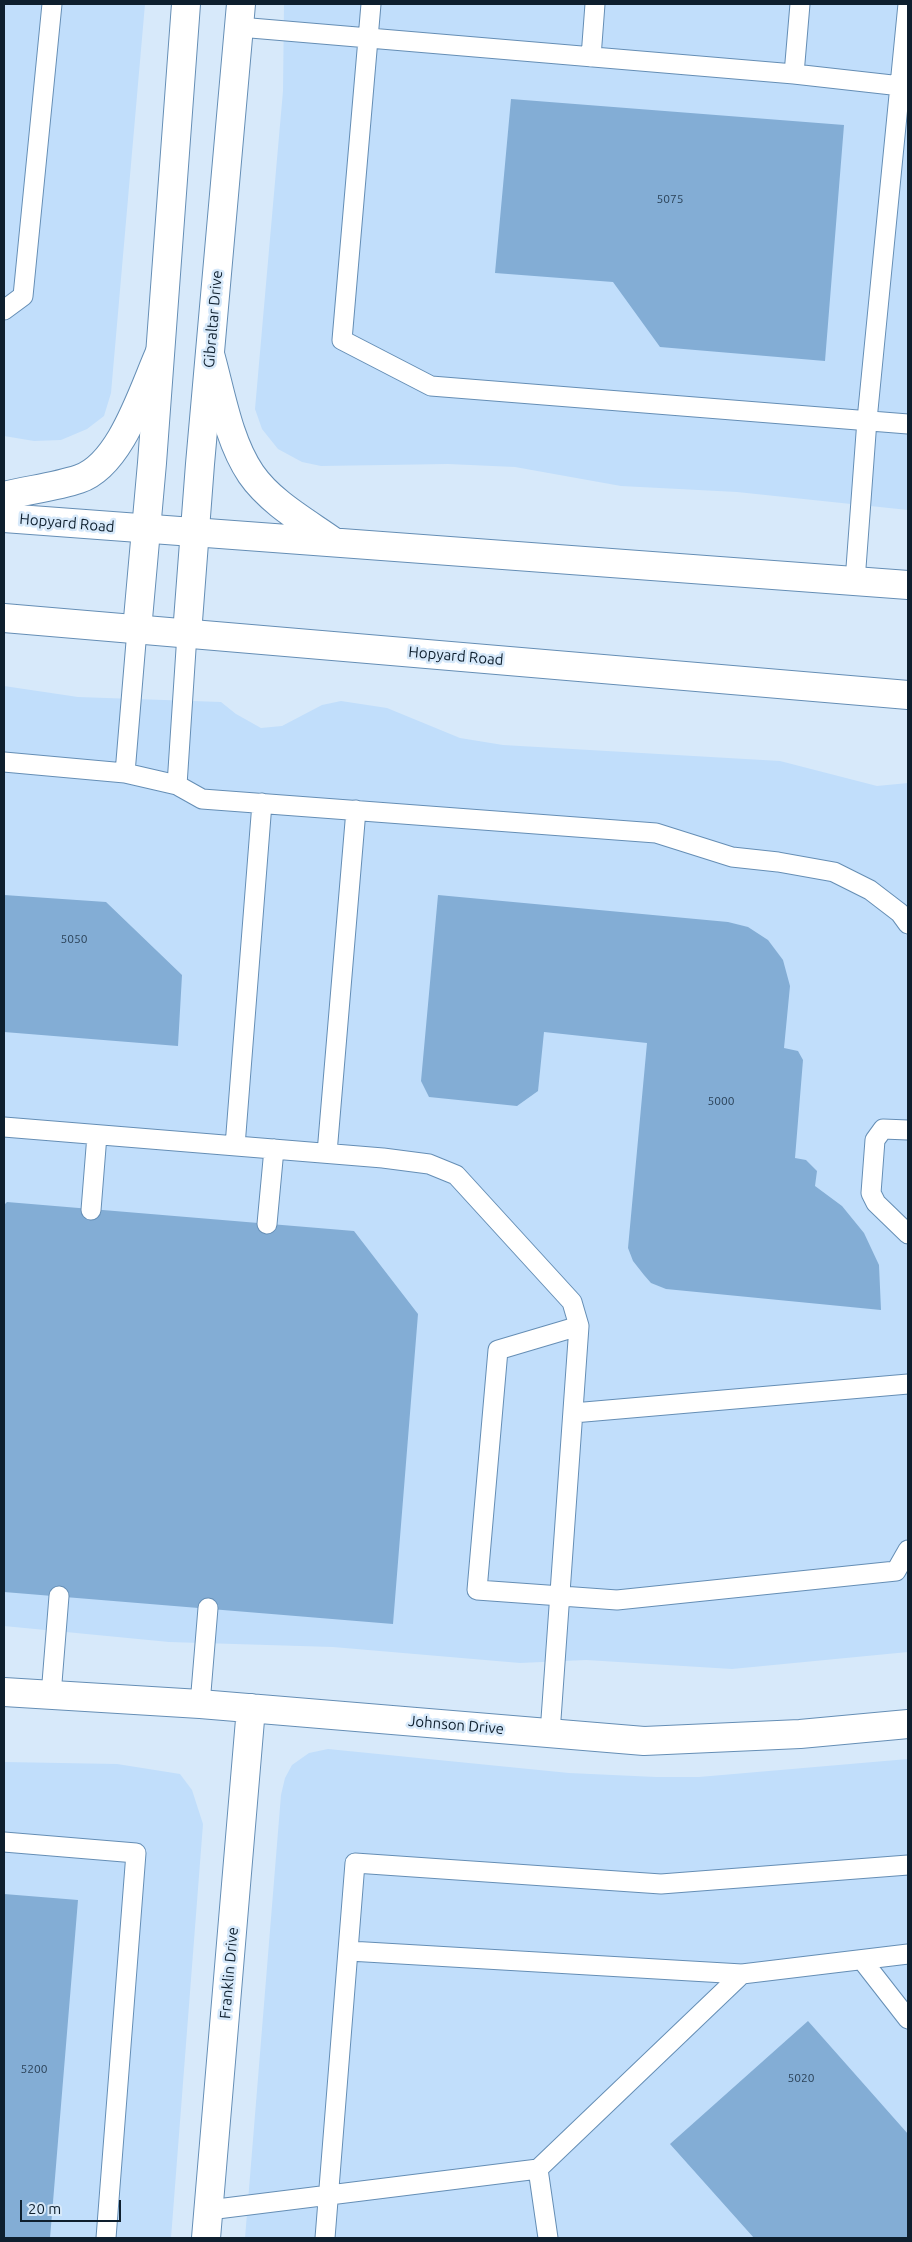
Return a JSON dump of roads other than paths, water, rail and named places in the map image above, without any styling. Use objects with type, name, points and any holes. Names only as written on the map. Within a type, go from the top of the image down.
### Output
[{"type":"street","points":[[137,630],[186,4]]},
{"type":"street","name":"Gibraltar Drive","points":[[187,634],[240,15]]},
{"type":"street","points":[[4,496],[80,478],[100,467],[117,448],[160,352]]},
{"type":"street","points":[[210,354],[236,446],[251,474],[272,498],[334,542]]},
{"type":"street","name":"Hopyard Road","points":[[4,518],[908,585]]},
{"type":"street","name":"Hopyard Road","points":[[4,618],[908,695]]},
{"type":"street","name":"Johnson Drive","points":[[4,1692],[200,1704],[644,1741],[800,1734],[908,1724]]},
{"type":"street","name":"Franklin Drive","points":[[206,2238],[251,1708]]},
{"type":"lane","points":[[4,310],[23,296],[52,4]]},
{"type":"lane","points":[[371,4],[342,340],[430,386],[908,424]]},
{"type":"lane","points":[[591,57],[595,4]]},
{"type":"lane","points":[[794,74],[800,4]]},
{"type":"lane","points":[[855,581],[867,420],[908,4]]},
{"type":"lane","points":[[240,15],[368,38],[794,74],[901,86]]},
{"type":"lane","points":[[125,773],[137,630]]},
{"type":"lane","points":[[177,785],[187,634]]},
{"type":"lane","points":[[4,762],[125,773],[177,785],[202,798],[656,833],[732,857],[778,862],[834,872],[870,890],[900,913],[908,924]]},
{"type":"lane","points":[[235,1146],[262,803]]},
{"type":"lane","points":[[327,1154],[356,810]]},
{"type":"lane","points":[[4,1127],[274,1149],[429,1164],[456,1176],[572,1302],[579,1326],[550,1733]]},
{"type":"lane","points":[[908,1130],[883,1129],[874,1140],[871,1193],[876,1203],[908,1234]]},
{"type":"lane","points":[[91,1210],[97,1135]]},
{"type":"lane","points":[[267,1224],[274,1149]]},
{"type":"lane","points":[[579,1326],[498,1350],[477,1590],[617,1600],[896,1571],[908,1550]]},
{"type":"lane","points":[[573,1413],[908,1384]]},
{"type":"lane","points":[[51,1695],[59,1596]]},
{"type":"lane","points":[[200,1704],[208,1608]]},
{"type":"lane","points":[[4,1842],[136,1853],[106,2238]]},
{"type":"lane","points":[[325,2238],[356,1863],[661,1884],[908,1865]]},
{"type":"lane","points":[[349,1951],[742,1974],[908,1954]]},
{"type":"lane","points":[[862,1960],[908,2019]]},
{"type":"lane","points":[[209,2210],[538,2169],[742,1974]]},
{"type":"lane","points":[[538,2169],[548,2238]]}]
